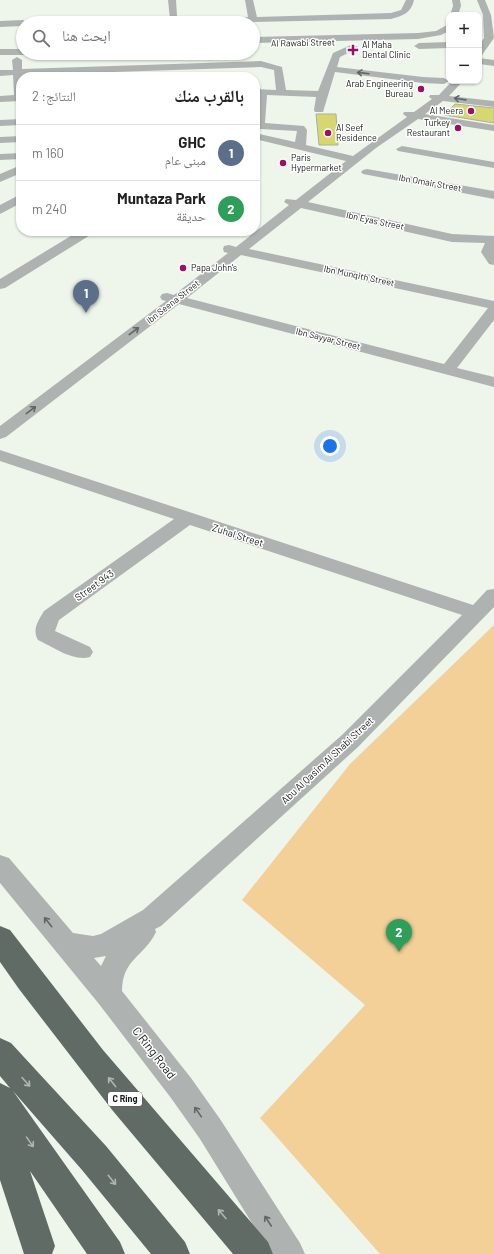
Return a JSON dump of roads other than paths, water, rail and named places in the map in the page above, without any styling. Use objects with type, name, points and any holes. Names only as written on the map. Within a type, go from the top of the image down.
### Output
[{"type":"highway","name":"C Ring","points":[[0,939],[37,990],[180,1166],[256,1254]]},
{"type":"highway","points":[[0,952],[37,990]]},
{"type":"highway","points":[[0,1053],[94,1158],[173,1254]]},
{"type":"highway","points":[[0,1099],[108,1254]]},
{"type":"highway","points":[[0,1128],[41,1250]]},
{"type":"street","points":[[172,0],[173,16]]},
{"type":"street","points":[[249,0],[252,16]]},
{"type":"street","points":[[260,19],[391,16],[404,12],[408,8],[410,0]]},
{"type":"street","points":[[455,12],[457,6],[456,0]]},
{"type":"street","points":[[483,4],[494,9]]},
{"type":"street","points":[[483,4],[491,22],[487,42]]},
{"type":"street","points":[[0,24],[16,23]]},
{"type":"street","name":"Al Rawabi Street","points":[[260,40],[353,36],[418,36],[446,33]]},
{"type":"street","name":"Al Rawabi Street","points":[[260,48],[353,47],[431,42],[446,34]]},
{"type":"street","points":[[353,36],[386,41]]},
{"type":"street","name":"Al Rawabi Street","points":[[260,44],[386,41],[446,44]]},
{"type":"street","points":[[431,42],[446,49]]},
{"type":"street","points":[[373,46],[446,44]]},
{"type":"street","points":[[0,47],[16,47]]},
{"type":"street","points":[[319,110],[322,94],[336,55],[353,47]]},
{"type":"street","points":[[326,49],[336,55]]},
{"type":"street","points":[[0,52],[16,55]]},
{"type":"street","points":[[19,60],[17,72],[261,64],[279,69],[281,92]]},
{"type":"street","points":[[482,61],[494,63]]},
{"type":"street","points":[[332,69],[423,80],[446,77]]},
{"type":"street","points":[[0,73],[16,72]]},
{"type":"street","name":"Ibn Seena Street","points":[[260,228],[350,159],[372,146],[409,114],[446,77]]},
{"type":"street","name":"Ibn Seena Street","points":[[409,114],[442,97],[455,84]]},
{"type":"street","points":[[260,92],[322,94]]},
{"type":"street","points":[[426,97],[442,97],[494,104]]},
{"type":"street","points":[[0,99],[16,98]]},
{"type":"street","points":[[409,114],[494,128]]},
{"type":"street","points":[[0,123],[16,122]]},
{"type":"street","points":[[260,130],[300,128],[302,130],[300,146]]},
{"type":"street","points":[[260,131],[300,146],[350,159]]},
{"type":"street","points":[[0,140],[16,139]]},
{"type":"street","points":[[402,149],[494,165]]},
{"type":"street","points":[[0,157],[16,156]]},
{"type":"street","points":[[0,179],[16,171]]},
{"type":"street","name":"Ibn Omair Street","points":[[367,172],[494,195]]},
{"type":"street","points":[[0,210],[16,201]]},
{"type":"street","name":"Ibn Seena Street","points":[[260,222],[292,203]]},
{"type":"street","name":"Ibn Eyas Street","points":[[292,203],[452,238],[493,249]]},
{"type":"street","points":[[0,285],[80,236]]},
{"type":"street","name":"Ibn Seena Street","points":[[231,250],[243,236]]},
{"type":"street","name":"Ibn Seena Street","points":[[0,434],[6,419],[169,298],[249,236]]},
{"type":"street","name":"Ibn Munqith Street","points":[[231,250],[494,304]]},
{"type":"street","name":"Ibn Sayyar Street","points":[[169,298],[494,382]]},
{"type":"street","points":[[448,370],[494,310]]},
{"type":"street","name":"Zuhal Street","points":[[0,455],[476,612]]},
{"type":"street","name":"Street 943","points":[[83,652],[45,635],[45,628],[51,616],[188,518]]},
{"type":"street","name":"Abu Al Qasim Al Shabi Street","points":[[152,918],[350,741],[494,594]]},
{"type":"street","name":"C Ring Road","points":[[0,865],[108,995],[181,1088],[210,1130],[289,1254]]},
{"type":"street","points":[[65,944],[86,948],[105,946],[117,940],[142,922],[152,918]]},
{"type":"street","points":[[108,995],[110,974],[115,963],[143,932],[152,918]]},
{"type":"street","points":[[0,1181],[41,1250]]},
{"type":"place","name":"Al Maha Dental Clinic","points":[[353,50]]},
{"type":"place","name":"Arab Engineering Bureau","points":[[421,89]]},
{"type":"place","name":"Al Meera","points":[[471,111]]},
{"type":"place","name":"Turkey Restaurant","points":[[458,128]]},
{"type":"place","name":"Al Seef Residence","points":[[328,133]]},
{"type":"place","name":"Paris Hypermarket","points":[[283,163]]},
{"type":"place","name":"Papa John's","points":[[183,268]]},
{"type":"place","name":"GHC","points":[[86,313]]},
{"type":"place","name":"Muntaza Park","points":[[399,952]]}]
